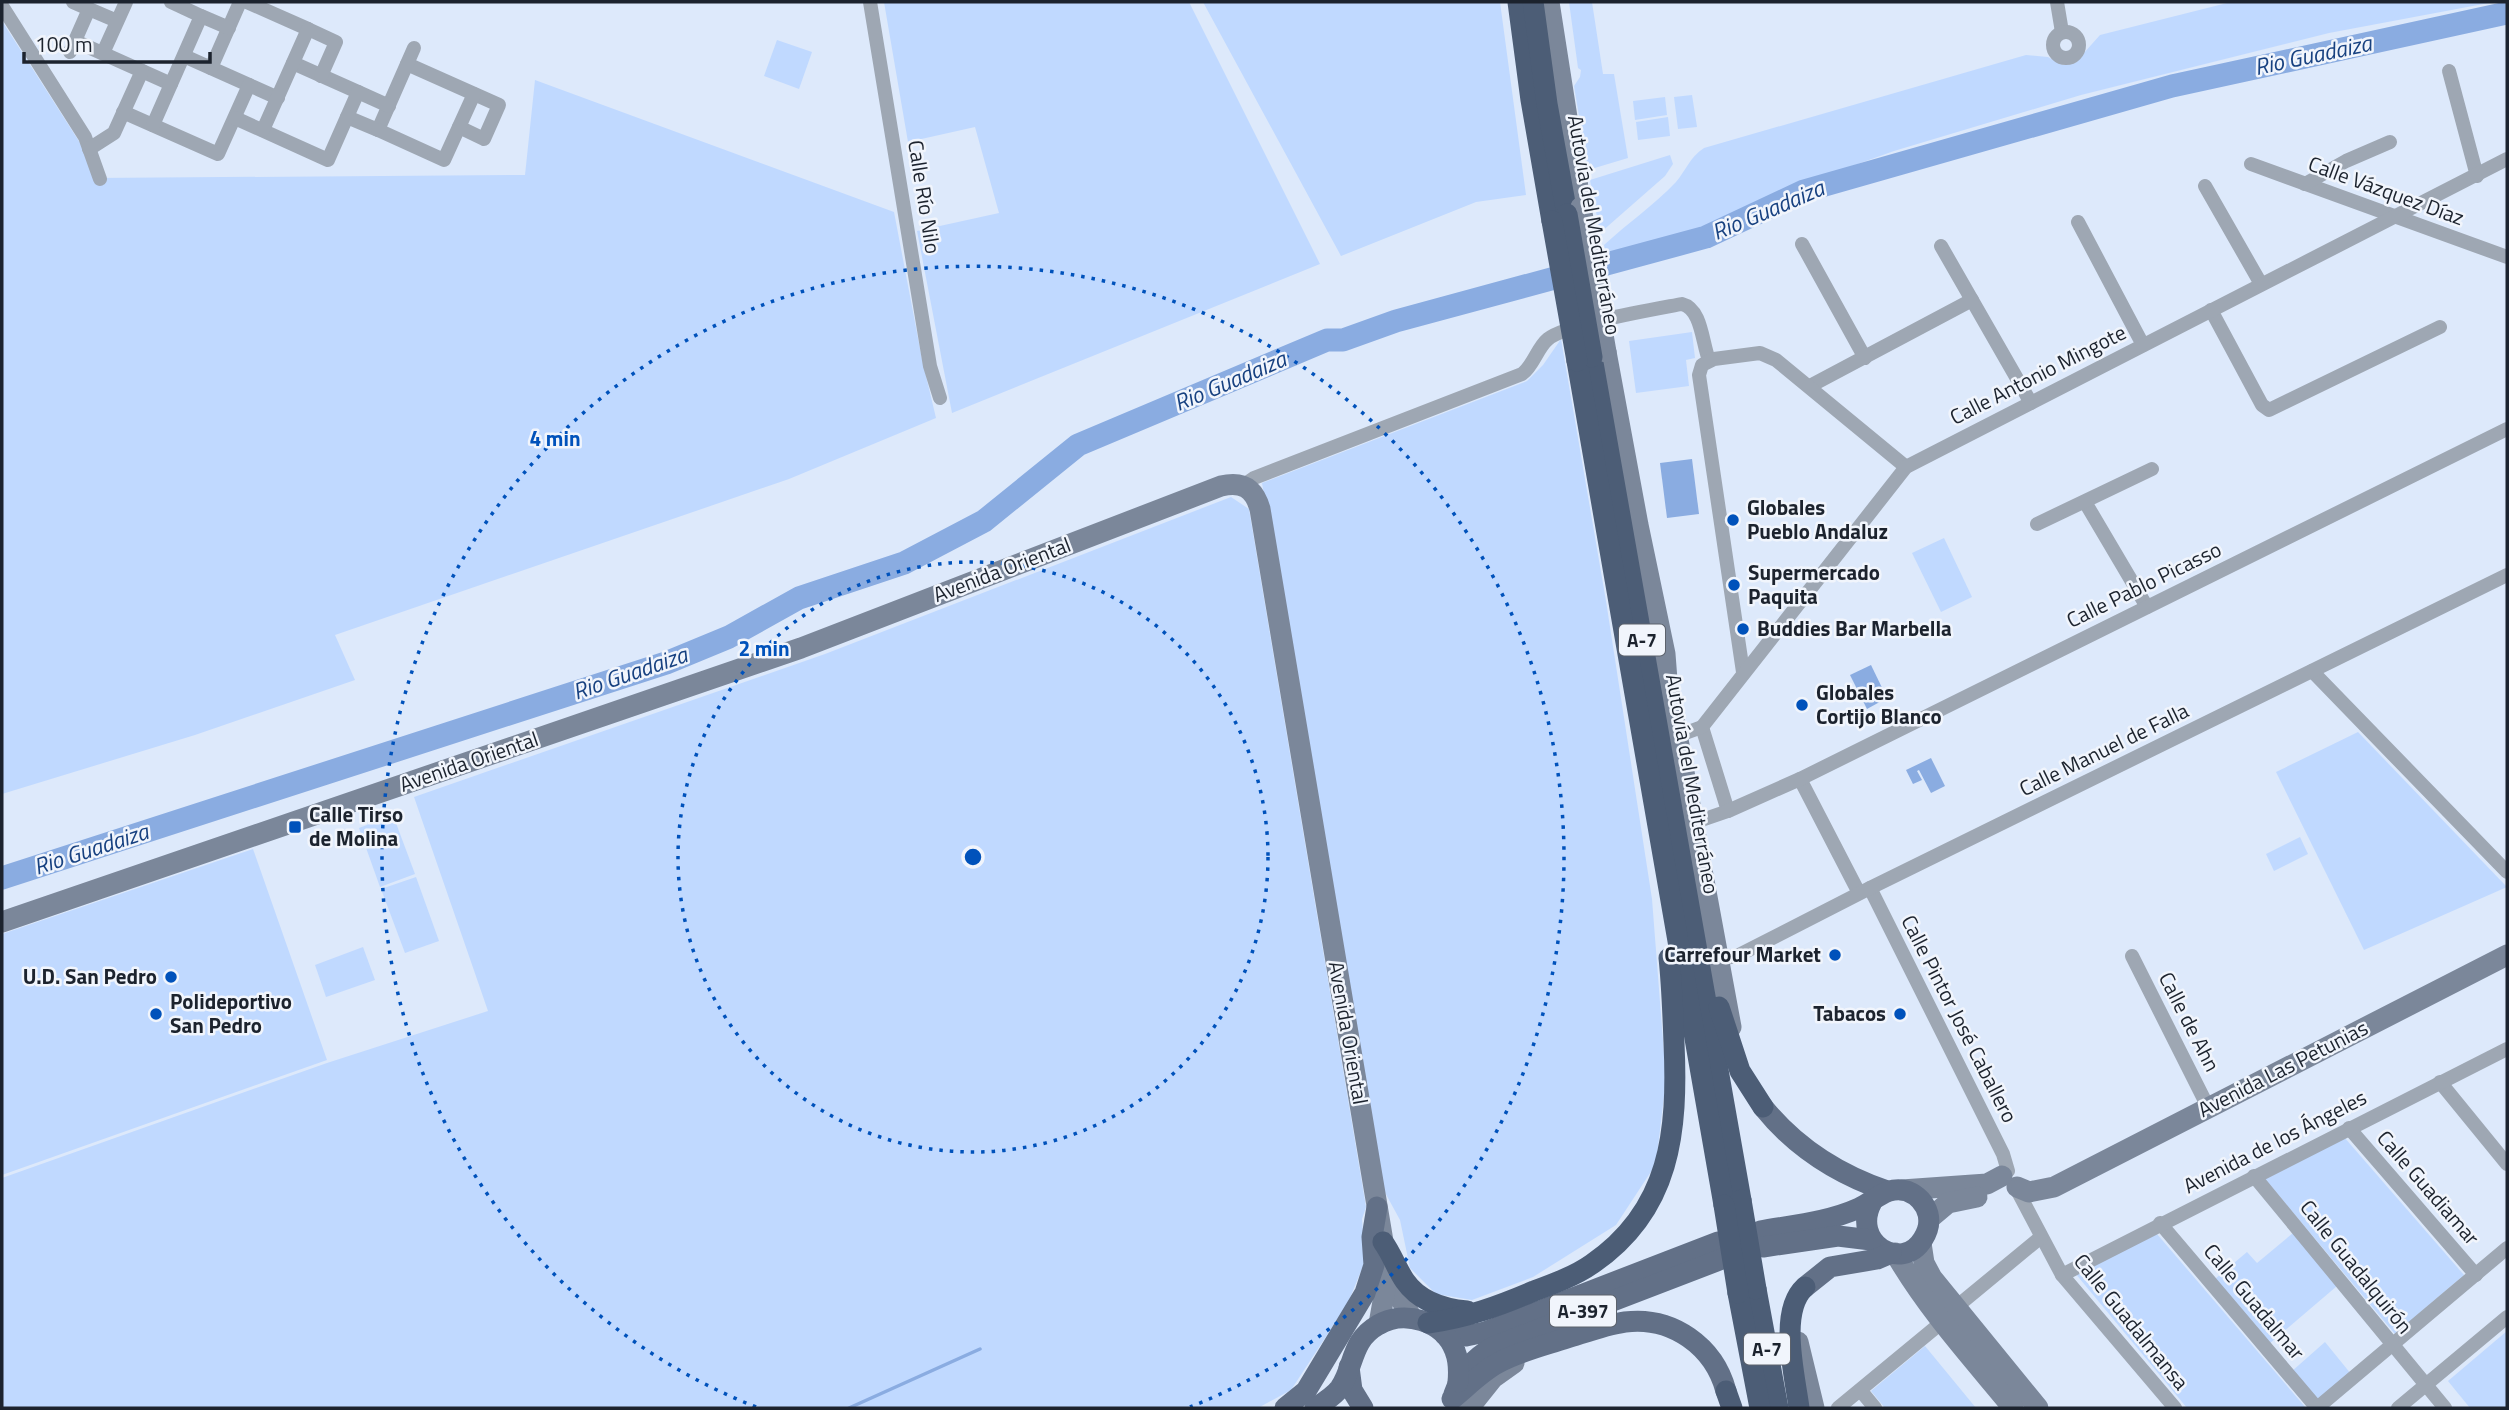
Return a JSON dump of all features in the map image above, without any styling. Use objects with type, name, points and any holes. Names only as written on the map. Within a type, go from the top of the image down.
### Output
[{"type":"highway","name":"Autovía del Mediterráneo","points":[[1518,2],[1531,100],[1567,214]]},
{"type":"highway","name":"Autovía del Mediterráneo","points":[[1533,2],[1547,104],[1692,924],[1747,1291],[1760,1408]]},
{"type":"highway","name":"Autovía del Mediterráneo","points":[[1592,357],[1664,859],[1732,1202]]},
{"type":"highway","points":[[1428,1325],[1480,1313],[1591,1265],[1621,1240],[1644,1212],[1663,1175],[1671,1147],[1675,1068],[1671,978],[1661,895],[1664,859]]},
{"type":"highway","points":[[1692,924],[1707,958],[1732,1051],[1740,1071],[1763,1107]]},
{"type":"highway","points":[[1383,1242],[1405,1281],[1417,1293],[1445,1307],[1480,1313]]},
{"type":"highway","points":[[1799,1408],[1791,1348],[1791,1322],[1794,1305],[1805,1287]]},
{"type":"highway","name":"Autovía del Mediterráneo","points":[[1747,1291],[1778,1408]]},
{"type":"main road","points":[[1763,1107],[1812,1155],[1887,1194],[1917,1197],[1923,1203],[1929,1219],[1927,1232],[1921,1243],[1909,1251],[1830,1267],[1805,1287]]},
{"type":"main road","points":[[1871,1240],[1838,1236],[1761,1239],[1839,1216],[1887,1194]]},
{"type":"main road","points":[[1887,1194],[1866,1221],[1871,1240],[1877,1246],[1893,1253]]},
{"type":"main road","points":[[1286,1408],[1306,1391],[1365,1293],[1374,1265],[1372,1237],[1377,1207]]},
{"type":"main road","name":"A-397","points":[[1379,1324],[1395,1318],[1466,1336],[1485,1332],[1720,1250],[1478,1355],[1467,1367],[1456,1400]]},
{"type":"main road","points":[[1456,1400],[1482,1373],[1499,1362],[1624,1322],[1652,1322],[1666,1325],[1689,1337],[1705,1351],[1719,1372],[1729,1402]]},
{"type":"main road","points":[[1315,1408],[1338,1390],[1356,1347],[1366,1334],[1379,1324]]},
{"type":"main road","points":[[1428,1325],[1455,1350],[1459,1366],[1456,1400]]},
{"type":"main road","points":[[1349,1365],[1352,1390],[1363,1408]]},
{"type":"main road","points":[[1323,1408],[1350,1408]]},
{"type":"street","points":[[73,2],[117,21]]},
{"type":"street","points":[[103,53],[125,2]]},
{"type":"street","points":[[171,2],[229,28]]},
{"type":"street","points":[[211,68],[240,2]]},
{"type":"street","points":[[247,2],[336,42],[321,76]]},
{"type":"street","name":"Calle Río Nilo","points":[[870,2],[930,366],[940,398]]},
{"type":"street","points":[[1549,2],[1567,214],[1592,357],[1638,525],[1665,654],[1677,736],[1728,1019],[1734,1040],[1763,1107]]},
{"type":"street","points":[[2057,2],[2062,32]]},
{"type":"street","points":[[4,6],[85,137],[100,179]]},
{"type":"street","points":[[89,9],[72,47],[103,53],[171,84]]},
{"type":"street","points":[[153,125],[201,16]]},
{"type":"street","points":[[263,130],[308,29]]},
{"type":"street","points":[[378,130],[414,48]]},
{"type":"street","points":[[184,56],[278,98]]},
{"type":"street","points":[[293,63],[388,106]]},
{"type":"street","points":[[407,64],[499,106],[484,139],[459,127]]},
{"type":"street","points":[[89,149],[114,133],[142,71]]},
{"type":"street","points":[[2449,71],[2477,176]]},
{"type":"street","points":[[123,112],[218,154],[249,85]]},
{"type":"street","points":[[235,118],[328,160],[358,92]]},
{"type":"street","points":[[347,117],[444,160],[474,94]]},
{"type":"street","points":[[2305,184],[2346,161],[2390,142]]},
{"type":"street","name":"Calle Antonio Mingote","points":[[1702,727],[1906,467],[2507,159]]},
{"type":"street","name":"Calle Vázquez Díaz","points":[[2251,164],[2507,257]]},
{"type":"street","points":[[2204,186],[2261,284]]},
{"type":"street","points":[[2078,222],[2143,345]]},
{"type":"street","points":[[1802,244],[1865,358]]},
{"type":"street","points":[[1941,246],[2031,403]]},
{"type":"street","points":[[1810,386],[1972,300]]},
{"type":"street","points":[[1244,485],[1254,478],[1522,374],[1528,369],[1541,346],[1557,333],[1614,318],[1686,305],[1696,314],[1709,360]]},
{"type":"street","points":[[2211,310],[2262,405],[2269,410],[2440,327]]},
{"type":"street","points":[[1743,672],[1699,375],[1702,365],[1709,360],[1760,353],[1776,360],[1906,467]]},
{"type":"street","name":"Calle Pablo Picasso","points":[[1693,823],[1728,811],[1800,779],[2507,429]]},
{"type":"street","points":[[2037,524],[2152,469]]},
{"type":"street","name":"Avenida Oriental","points":[[2,922],[801,648],[1221,486],[1244,485],[1252,491],[1260,509],[1388,1271],[1397,1293],[1428,1325]]},
{"type":"street","points":[[2085,502],[2147,607]]},
{"type":"street","name":"Calle Manuel de Falla","points":[[1718,959],[1737,956],[2507,575]]},
{"type":"street","points":[[2312,671],[2507,872]]},
{"type":"street","points":[[1677,736],[1702,727],[1728,811]]},
{"type":"street","name":"Calle Pintor José Caballero","points":[[1800,779],[1864,891],[2003,1154],[2011,1181]]},
{"type":"street","name":"Avenida Las Petunias","points":[[1887,1194],[2011,1181],[2036,1192],[2054,1187],[2507,955]]},
{"type":"street","name":"Calle de Ahn","points":[[2132,956],[2208,1107]]},
{"type":"street","name":"Avenida de los Ángeles","points":[[2062,1275],[2507,1049]]},
{"type":"street","points":[[2440,1082],[2507,1164]]},
{"type":"street","name":"Calle Guadiamar","points":[[2349,1128],[2476,1275]]},
{"type":"street","name":"Calle Guadalquirón","points":[[2254,1176],[2445,1408]]},
{"type":"street","name":"Avenida Las Petunias","points":[[1929,1219],[1948,1203],[2001,1193],[2011,1181]]},
{"type":"street","name":"Calle Guadalmansa","points":[[2011,1181],[2062,1275],[2175,1408]]},
{"type":"street","name":"Calle Guadalmar","points":[[2160,1223],[2317,1408]]},
{"type":"street","points":[[1838,1408],[2041,1237]]},
{"type":"street","points":[[1921,1243],[1924,1263],[1948,1315],[2013,1408]]},
{"type":"street","points":[[2317,1408],[2507,1248]]},
{"type":"street","points":[[1893,1253],[1910,1280],[1948,1315],[2038,1408]]},
{"type":"street","name":"Avenida Oriental","points":[[1379,1324],[1388,1271]]},
{"type":"street","points":[[1805,1287],[1798,1315],[1797,1341],[1814,1408]]},
{"type":"street","points":[[2398,1408],[2507,1317]]},
{"type":"street","points":[[1861,1391],[1875,1408]]},
{"type":"shaded area","points":[[884,2],[1189,2],[1320,264],[952,413],[917,231],[999,213],[975,127],[908,142]]},
{"type":"shaded area","points":[[1203,2],[1500,2],[1526,195],[1476,202],[1341,256]]},
{"type":"shaded area","points":[[1569,2],[1592,2],[1603,74],[1614,74],[1628,158],[1588,170],[1574,86],[1581,70],[1578,68]]},
{"type":"shaded area","points":[[2231,2],[2494,2],[2329,33],[2081,95],[1894,151],[1813,180],[1748,213],[1690,236],[1607,258],[1604,245],[1668,190],[1704,148],[2026,55],[2048,57],[2063,65],[2075,63],[2100,35]]},
{"type":"shaded area","points":[[2,21],[82,146],[93,178],[525,175],[535,80],[894,212],[936,418],[789,479],[335,635],[355,680],[195,735],[2,794]]},
{"type":"shaded area","points":[[777,40],[812,52],[799,89],[764,76]]},
{"type":"shaded area","points":[[1692,95],[1697,127],[1678,129],[1674,97]]},
{"type":"shaded area","points":[[1665,97],[1667,115],[1635,120],[1633,101]]},
{"type":"shaded area","points":[[1668,117],[1670,136],[1638,140],[1636,122]]},
{"type":"shaded area","points":[[1670,155],[1673,164],[1665,176],[1600,233],[1590,180]]},
{"type":"shaded area","points":[[1692,332],[1695,358],[1686,360],[1689,386],[1636,393],[1629,341]]},
{"type":"shaded area","points":[[1561,339],[1606,601],[1652,899],[1666,1079],[1656,1164],[1616,1225],[1533,1277],[1472,1300],[1436,1294],[1410,1268],[1400,1220],[1382,1187],[1262,483],[1527,381],[1543,365]]},
{"type":"shaded area","points":[[1692,459],[1699,514],[1667,518],[1660,463]]},
{"type":"shaded area","points":[[1231,497],[1249,509],[1366,1207],[1362,1219],[1365,1261],[1348,1303],[1291,1390],[1258,1408],[2,1408],[2,1178],[327,1063],[488,1011],[414,797],[825,654]]},
{"type":"shaded area","points":[[1944,538],[1972,597],[1941,612],[1912,553]]},
{"type":"shaded area","points":[[1871,665],[1887,698],[1867,709],[1850,675]]},
{"type":"shaded area","points":[[2358,732],[2507,887],[2364,950],[2276,772]]},
{"type":"shaded area","points":[[1931,758],[1945,786],[1931,793],[1919,770],[1917,771],[1922,780],[1913,784],[1906,770]]},
{"type":"shaded area","points":[[393,815],[415,874],[380,887],[359,828]]},
{"type":"shaded area","points":[[2300,837],[2308,854],[2274,871],[2266,854]]},
{"type":"shaded area","name":"Polideportivo San Pedro","points":[[253,849],[327,1060],[2,1175],[2,934]]},
{"type":"shaded area","points":[[416,877],[439,941],[405,953],[381,889]]},
{"type":"shaded area","points":[[363,947],[375,980],[326,997],[315,965]]},
{"type":"shaded area","points":[[2344,1137],[2464,1275],[2395,1334],[2264,1178]]},
{"type":"shaded area","points":[[2293,1233],[2337,1286],[2269,1344],[2215,1279],[2247,1252],[2257,1263]]},
{"type":"shaded area","points":[[2157,1234],[2306,1408],[2187,1408],[2075,1273]]},
{"type":"shaded area","points":[[2507,1331],[2507,1408],[2470,1408],[2448,1381]]},
{"type":"shaded area","points":[[2325,1342],[2351,1374],[2316,1403],[2291,1372]]},
{"type":"shaded area","points":[[1925,1346],[1976,1408],[1885,1408],[1871,1391]]},
{"type":"waterway","name":"Rio Guadaiza","points":[[2,878],[666,663],[729,637],[799,598],[904,563],[984,521],[1078,445],[1327,340],[1343,340],[1396,321],[1706,237],[1804,191],[2172,86],[2507,13]]},
{"type":"waterway","points":[[849,1408],[980,1349]]},
{"type":"place","name":"Globales Pueblo Andaluz","points":[[1733,520]]},
{"type":"place","name":"Supermercado Paquita","points":[[1734,585]]},
{"type":"place","name":"Buddies Bar Marbella","points":[[1743,629]]},
{"type":"place","name":"Globales Cortijo Blanco","points":[[1802,705]]},
{"type":"place","name":"Calle Tirso de Molina","points":[[295,827]]},
{"type":"place","name":"Carrefour Market","points":[[1835,955]]},
{"type":"place","name":"U.D. San Pedro","points":[[171,977]]},
{"type":"place","name":"Polideportivo San Pedro","points":[[156,1014]]},
{"type":"place","name":"Tabacos","points":[[1900,1014]]}]
